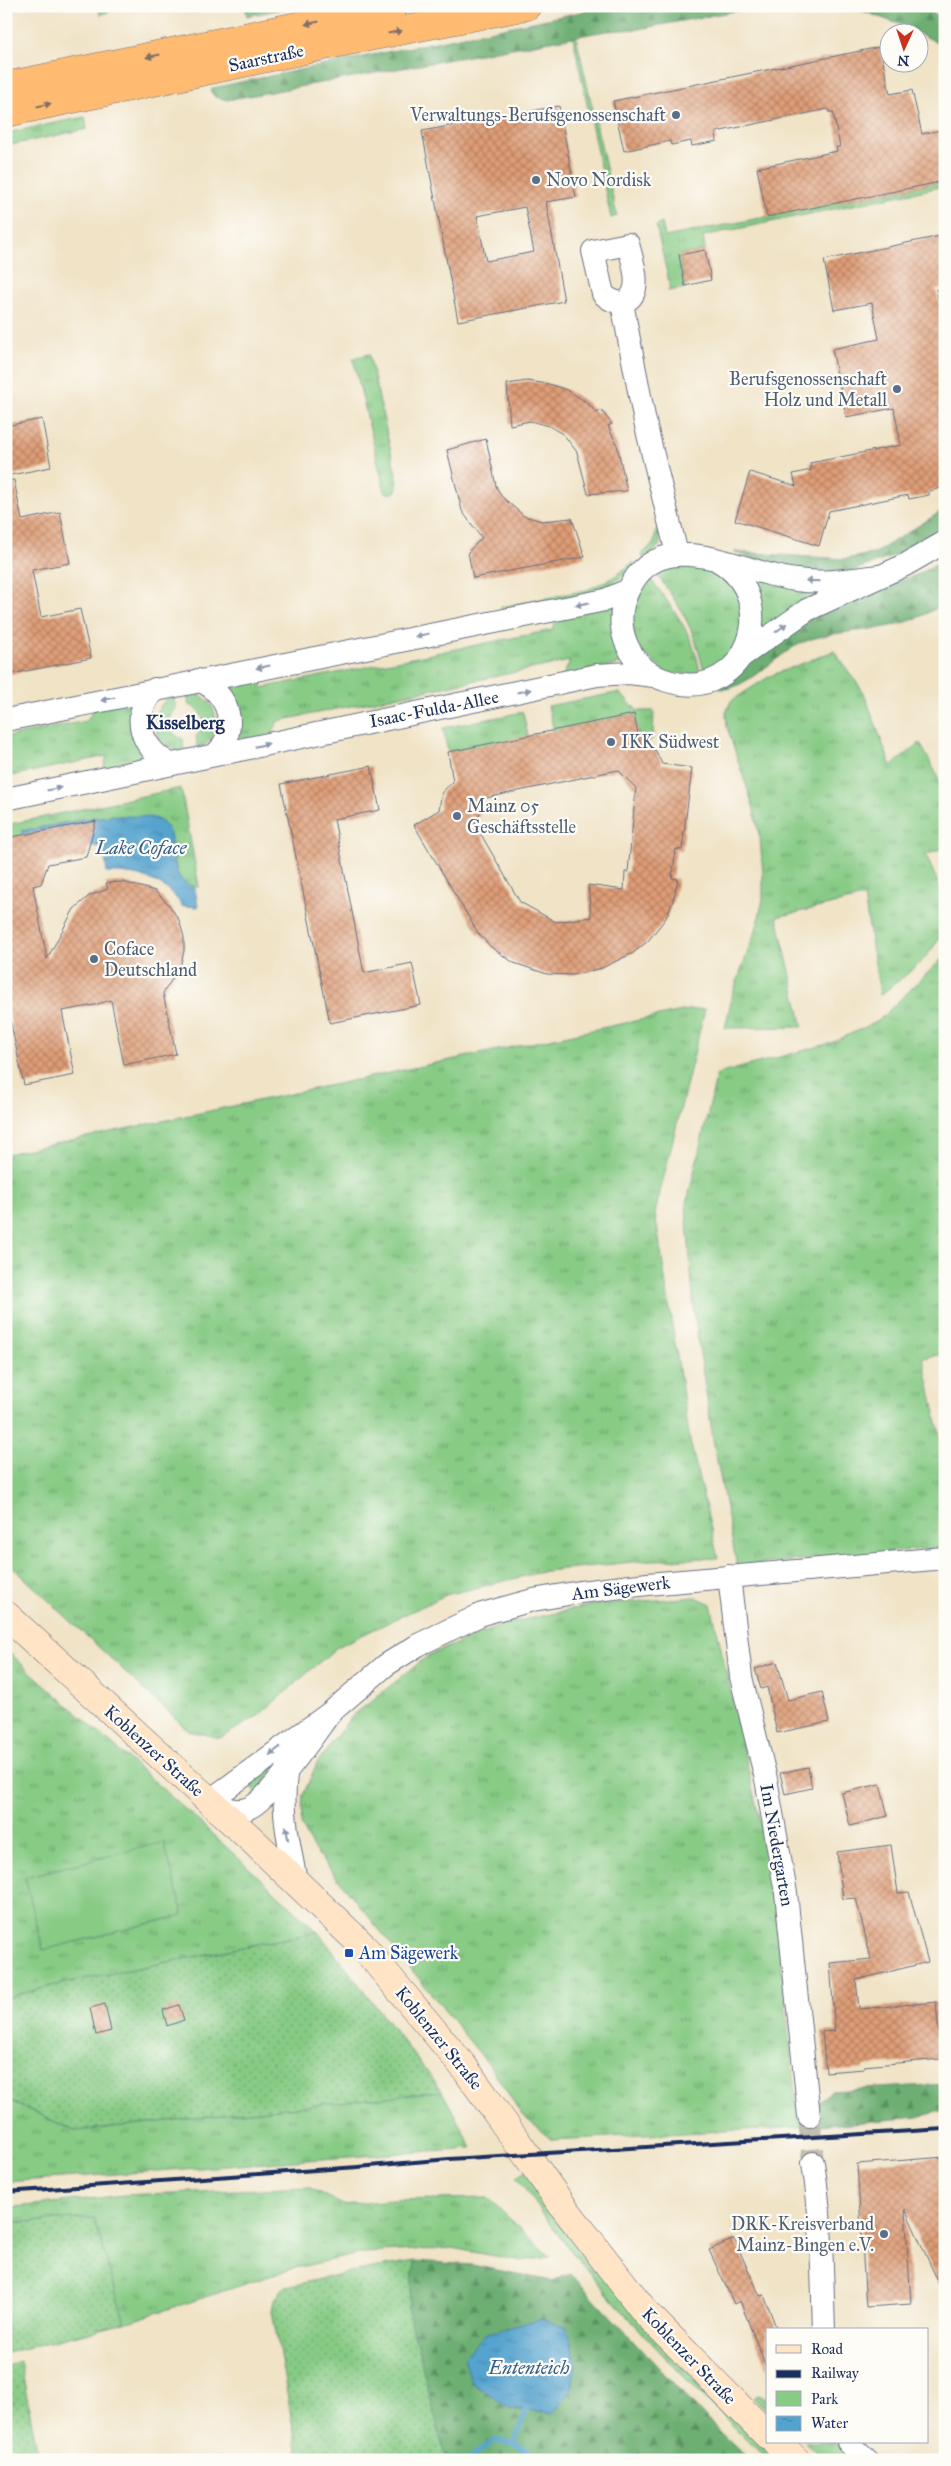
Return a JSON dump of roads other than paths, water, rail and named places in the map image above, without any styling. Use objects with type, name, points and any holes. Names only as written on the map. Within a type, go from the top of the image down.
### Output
[{"type":"highway","name":"Saarstraße","points":[[6,86],[394,6]]},
{"type":"highway","name":"Saarstraße","points":[[6,113],[348,41],[527,6]]},
{"type":"main road","name":"Koblenzer Straße","points":[[6,1615],[296,1881],[362,1945],[434,2029],[510,2129],[562,2205],[646,2312],[766,2433]]},
{"type":"main road","points":[[778,2444],[796,2460]]},
{"type":"street","points":[[622,303],[645,422],[677,554]]},
{"type":"street","name":"Isaac-Fulda-Allee","points":[[6,799],[597,675],[629,673],[654,676],[677,684],[701,683],[720,676],[741,657],[807,610],[905,565],[945,542]]},
{"type":"street","name":"Isaac-Fulda-Allee","points":[[654,676],[634,659],[623,635],[622,615],[628,590],[647,567],[661,558],[677,554],[697,554],[798,580],[828,582],[879,576]]},
{"type":"street","name":"Isaac-Fulda-Allee","points":[[716,560],[737,576],[750,599],[753,626],[750,639],[741,657]]},
{"type":"street","name":"Isaac-Fulda-Allee","points":[[6,720],[198,680],[605,600],[628,590]]},
{"type":"street","points":[[198,680],[217,691],[224,700],[229,715],[227,737],[214,755]]},
{"type":"street","points":[[156,690],[143,708],[142,731],[152,751],[170,764]]},
{"type":"street","name":"Am Sägewerk","points":[[209,1801],[330,1713],[386,1664],[418,1645],[482,1614],[533,1600],[580,1592],[729,1576],[945,1558]]},
{"type":"street","name":"Im Niedergarten","points":[[729,1576],[741,1677],[766,1779],[786,1893],[809,2116]]},
{"type":"street","name":"Am Sägewerk","points":[[209,1801],[233,1810],[253,1807],[287,1768],[330,1713]]},
{"type":"street","points":[[287,1768],[284,1782],[284,1818],[296,1881]]},
{"type":"street","points":[[813,2163],[818,2192],[822,2244],[824,2328]]},
{"type":"street","points":[[850,2444],[866,2460]]},
{"type":"water","name":"Lake Coface","points":[[113,815],[155,818],[166,826],[170,834],[178,874],[184,882],[195,888],[198,907],[182,906],[168,890],[149,879],[129,874],[107,873],[103,847],[89,846],[27,857],[22,831]]},
{"type":"water","name":"Ententeich","points":[[539,2319],[566,2326],[576,2362],[571,2391],[553,2413],[510,2408],[471,2382],[464,2357],[485,2334]]},
{"type":"waterway","points":[[468,2460],[494,2440],[514,2445],[525,2411]]},
{"type":"waterway","points":[[514,2445],[548,2460]]},
{"type":"tunnel","points":[[809,2116],[813,2163]]},
{"type":"railway","points":[[6,2192],[449,2159],[945,2129]]},
{"type":"place","name":"Verwaltungs-Berufsgenossenschaft","points":[[676,115]]},
{"type":"place","name":"Novo Nordisk","points":[[536,180]]},
{"type":"place","name":"Berufsgenossenschaft Holz und Metall","points":[[897,389]]},
{"type":"place","name":"IKK Südwest","points":[[611,742]]},
{"type":"place","name":"Mainz 05 Geschäftsstelle","points":[[457,816]]},
{"type":"place","name":"Coface Deutschland","points":[[94,959]]},
{"type":"place","name":"Am Sägewerk","points":[[349,1953]]},
{"type":"place","name":"DRK-Kreisverband Mainz-Bingen e.V.","points":[[884,2234]]},
{"type":"district","name":"Kisselberg","points":[[185,722]]}]
